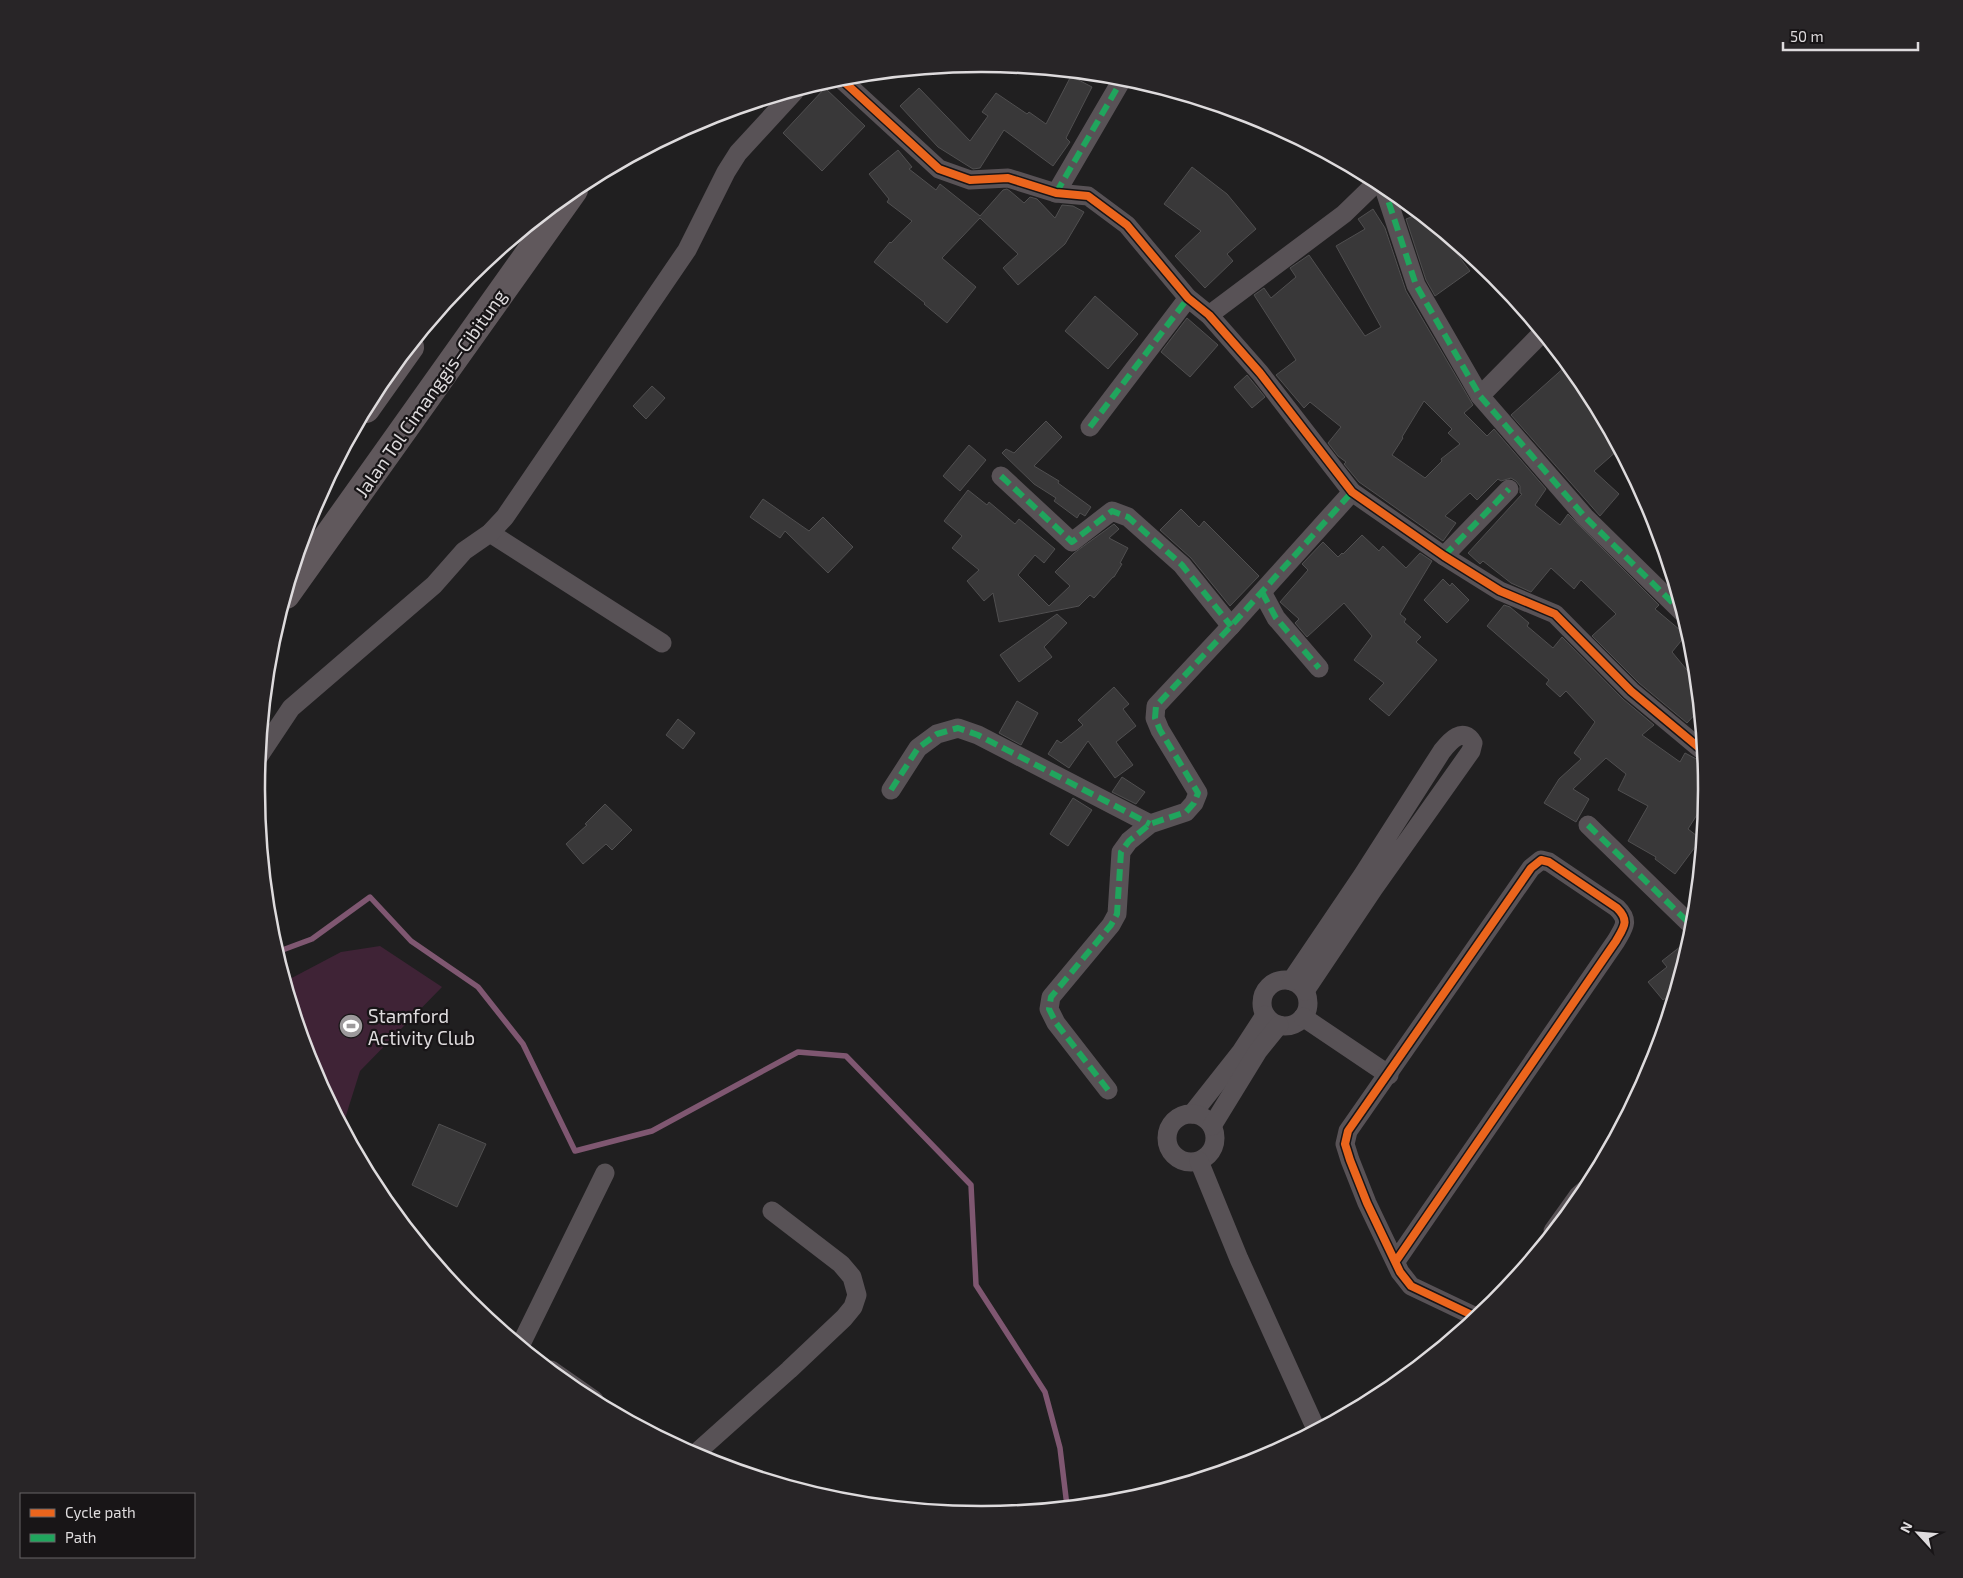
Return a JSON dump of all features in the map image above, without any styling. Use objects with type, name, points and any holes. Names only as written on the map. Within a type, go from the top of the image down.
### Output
[{"type":"highway","name":"Jalan Tol Cimanggis–Cibitung","points":[[296,580],[560,210]]},
{"type":"street","points":[[848,85],[939,169],[970,180],[1008,178],[1056,194],[1088,196],[1127,225],[1188,298],[1209,315],[1260,373],[1352,492],[1444,556],[1500,591],[1554,614],[1631,691],[1696,745]]},
{"type":"street","points":[[1056,194],[1119,86]]},
{"type":"street","points":[[267,745],[291,708],[434,585],[464,551],[490,533],[505,517],[687,250],[738,152],[787,100]]},
{"type":"street","points":[[1209,315],[1344,214],[1371,188]]},
{"type":"street","points":[[1387,198],[1416,285],[1480,396],[1585,517],[1674,604]]},
{"type":"street","points":[[1090,427],[1188,298]]},
{"type":"street","points":[[1480,396],[1538,338]]},
{"type":"street","points":[[1001,476],[1072,542],[1112,511],[1128,517],[1182,565],[1231,626]]},
{"type":"street","points":[[1444,556],[1509,489]]},
{"type":"street","points":[[1108,1090],[1056,1023],[1050,1009],[1051,997],[1111,925],[1117,914],[1121,852],[1128,841],[1150,824],[1186,812],[1194,803],[1198,793],[1160,730],[1155,718],[1156,706],[1352,492]]},
{"type":"street","points":[[490,533],[662,643]]},
{"type":"street","points":[[1262,592],[1276,618],[1319,668]]},
{"type":"street","points":[[891,790],[918,748],[936,734],[958,728],[978,735],[1150,824]]},
{"type":"street","points":[[1463,735],[1470,738],[1474,743],[1471,750],[1374,888],[1298,986],[1362,876],[1451,739],[1463,735]]},
{"type":"street","points":[[1588,825],[1686,920]]},
{"type":"street","points":[[1396,1261],[1625,926],[1624,915],[1617,908],[1549,862],[1541,860],[1536,863],[1348,1132],[1345,1144],[1367,1203],[1400,1272],[1411,1286],[1469,1314]]},
{"type":"street","points":[[1282,980],[1298,986],[1308,1000],[1307,1009],[1303,1016],[1297,1023],[1288,1026],[1272,1020],[1262,1006],[1267,989],[1273,983],[1282,980]]},
{"type":"street","points":[[1303,1016],[1389,1075]]},
{"type":"street","points":[[1192,1114],[1241,1052],[1272,1020]]},
{"type":"street","points":[[1212,1126],[1258,1051],[1272,1020]]},
{"type":"street","points":[[1192,1114],[1200,1115],[1212,1126],[1215,1142],[1207,1157],[1199,1161],[1183,1161],[1170,1150],[1168,1134],[1176,1119],[1183,1115],[1192,1114]]},
{"type":"street","points":[[1199,1161],[1239,1259],[1314,1424]]},
{"type":"street","points":[[523,1339],[605,1173]]},
{"type":"street","points":[[701,1448],[844,1318],[853,1307],[857,1295],[852,1277],[841,1264],[772,1211]]},
{"type":"shaded area","name":"Stamford Activity Club","points":[[380,946],[442,987],[360,1071],[345,1118],[320,1063],[290,979],[341,952]]},
{"type":"building","points":[[1070,78],[1077,79],[1092,87],[1066,138],[1070,142],[1053,166],[1004,130],[980,168],[973,169],[938,147],[900,106],[919,88],[970,141],[988,116],[982,112],[996,93],[1027,114],[1029,112],[1046,124]]},
{"type":"building","points":[[827,90],[865,126],[822,171],[783,133],[823,91]]},
{"type":"building","points":[[898,150],[912,167],[909,169],[936,190],[940,184],[980,216],[1003,190],[1007,189],[1024,203],[1030,197],[1037,199],[1055,218],[1062,205],[1073,206],[1084,212],[1065,244],[1018,285],[1003,268],[1018,254],[980,218],[942,258],[976,287],[947,323],[874,262],[890,242],[912,221],[887,202],[889,199],[869,174]]},
{"type":"building","points":[[1192,167],[1227,194],[1256,229],[1227,254],[1233,261],[1205,288],[1175,256],[1201,231],[1164,204]]},
{"type":"building","points":[[1373,209],[1385,228],[1406,291],[1473,405],[1464,413],[1487,436],[1494,429],[1546,489],[1535,505],[1560,525],[1568,514],[1659,605],[1655,609],[1680,630],[1682,640],[1672,652],[1688,671],[1694,716],[1687,723],[1639,683],[1592,636],[1616,614],[1581,580],[1574,589],[1551,568],[1531,592],[1511,583],[1483,561],[1480,564],[1468,553],[1522,494],[1520,493],[1520,486],[1516,481],[1511,478],[1501,481],[1498,479],[1477,500],[1470,493],[1445,516],[1456,523],[1443,541],[1359,482],[1344,464],[1346,462],[1338,456],[1328,443],[1341,427],[1310,402],[1304,408],[1276,375],[1296,360],[1254,295],[1264,288],[1271,298],[1296,277],[1290,268],[1309,255],[1365,336],[1381,327],[1336,246],[1365,229],[1358,219]],"holes":[[[1424,401],[1452,429],[1448,433],[1460,444],[1441,459],[1442,461],[1425,478],[1392,455]]]},
{"type":"building","points":[[1412,217],[1454,250],[1470,271],[1435,296],[1426,280],[1406,219]]},
{"type":"building","points":[[1095,296],[1138,334],[1108,369],[1065,331]]},
{"type":"building","points":[[1187,318],[1218,345],[1190,377],[1161,352]]},
{"type":"building","points":[[1562,370],[1602,431],[1614,453],[1594,471],[1619,494],[1600,516],[1511,415]]},
{"type":"building","points":[[1247,375],[1265,397],[1252,408],[1234,387]]},
{"type":"building","points":[[652,386],[665,398],[646,419],[633,406]]},
{"type":"building","points":[[1046,421],[1062,437],[1034,466],[1059,481],[1058,483],[1091,507],[1085,516],[1080,513],[1077,518],[1054,501],[1056,498],[1034,484],[1002,453],[1006,449],[1014,453]]},
{"type":"building","points":[[969,445],[986,460],[960,491],[943,476]]},
{"type":"building","points":[[968,490],[987,505],[989,502],[1015,524],[1019,519],[1055,549],[1044,563],[1035,555],[1018,575],[1049,606],[1070,586],[1055,572],[1074,553],[1114,524],[1119,529],[1109,538],[1128,548],[1120,563],[1122,564],[1114,577],[1094,598],[1090,595],[1079,606],[999,622],[993,593],[984,601],[967,581],[979,570],[952,548],[962,536],[944,521]]},
{"type":"building","points":[[763,499],[809,531],[823,517],[853,547],[828,573],[785,531],[780,538],[750,517]]},
{"type":"building","points":[[1181,509],[1199,527],[1204,521],[1259,576],[1230,606],[1191,558],[1160,530]]},
{"type":"building","points":[[1362,535],[1379,551],[1383,546],[1406,568],[1420,553],[1432,561],[1400,614],[1406,619],[1404,622],[1421,637],[1416,642],[1437,660],[1389,716],[1369,699],[1384,683],[1354,660],[1372,636],[1344,603],[1307,637],[1295,623],[1299,619],[1280,602],[1308,570],[1302,564],[1323,542],[1338,557]]},
{"type":"building","points":[[1443,579],[1450,586],[1452,583],[1469,600],[1447,623],[1424,600]]},
{"type":"building","points":[[1504,605],[1510,607],[1529,623],[1527,626],[1553,648],[1562,637],[1623,699],[1654,725],[1642,735],[1680,762],[1685,753],[1697,759],[1697,815],[1688,829],[1696,835],[1695,847],[1675,874],[1655,859],[1656,857],[1628,841],[1648,806],[1618,790],[1626,774],[1606,758],[1573,789],[1589,799],[1576,822],[1544,803],[1559,779],[1581,759],[1574,753],[1595,722],[1566,691],[1560,697],[1546,684],[1549,680],[1487,626]]},
{"type":"building","points":[[1057,614],[1067,623],[1044,647],[1052,657],[1019,682],[1000,655]]},
{"type":"building","points":[[1114,687],[1129,704],[1123,709],[1136,726],[1116,742],[1133,765],[1115,778],[1088,741],[1069,768],[1048,754],[1057,740],[1061,743],[1083,725],[1078,720]]},
{"type":"building","points":[[1017,701],[1038,713],[1021,745],[999,733]]},
{"type":"building","points":[[678,719],[695,733],[683,749],[666,735]]},
{"type":"building","points":[[1122,777],[1145,792],[1136,804],[1112,792]]},
{"type":"building","points":[[1073,798],[1092,810],[1068,846],[1050,834]]},
{"type":"building","points":[[605,804],[632,830],[612,850],[606,844],[583,864],[566,844],[587,825],[585,824]]},
{"type":"building","points":[[1680,947],[1667,997],[1663,1000],[1648,982],[1667,967],[1662,961]]},
{"type":"building","points":[[439,1124],[486,1144],[457,1207],[412,1185]]},
{"type":"waterway","points":[[284,950],[312,939],[370,897],[411,941],[478,987],[523,1044],[575,1151],[652,1131],[798,1052],[846,1056],[971,1185],[976,1285],[1045,1392],[1060,1448],[1066,1500]]},
{"type":"marked path","points":[[1056,193],[1119,86]]},
{"type":"marked path","points":[[1387,198],[1416,285],[1480,396],[1585,517],[1674,604]]},
{"type":"marked path","points":[[1090,427],[1188,298]]},
{"type":"marked path","points":[[1001,476],[1072,542],[1112,511],[1128,517],[1182,565],[1231,626]]},
{"type":"marked path","points":[[1444,556],[1509,489]]},
{"type":"marked path","points":[[1108,1090],[1056,1023],[1049,1009],[1051,997],[1111,925],[1117,914],[1121,852],[1129,841],[1150,824],[1186,812],[1194,803],[1198,793],[1160,730],[1155,718],[1156,706],[1352,492]]},
{"type":"marked path","points":[[1262,592],[1276,618],[1319,668]]},
{"type":"marked path","points":[[891,790],[918,748],[937,734],[958,728],[978,735],[1150,824]]},
{"type":"marked path","points":[[1588,825],[1686,920]]},
{"type":"cycle path","points":[[848,85],[939,169],[970,180],[1008,178],[1056,193],[1088,196],[1127,225],[1188,298],[1209,315],[1260,373],[1352,492],[1444,556],[1500,591],[1555,614],[1631,691],[1696,745]]},
{"type":"cycle path","points":[[1396,1261],[1616,941],[1623,928],[1625,920],[1617,908],[1549,862],[1541,860],[1531,868],[1348,1131],[1345,1144],[1367,1203],[1400,1272],[1411,1286],[1469,1314]]},
{"type":"place","name":"Stamford Activity Club","points":[[351,1026]]}]
